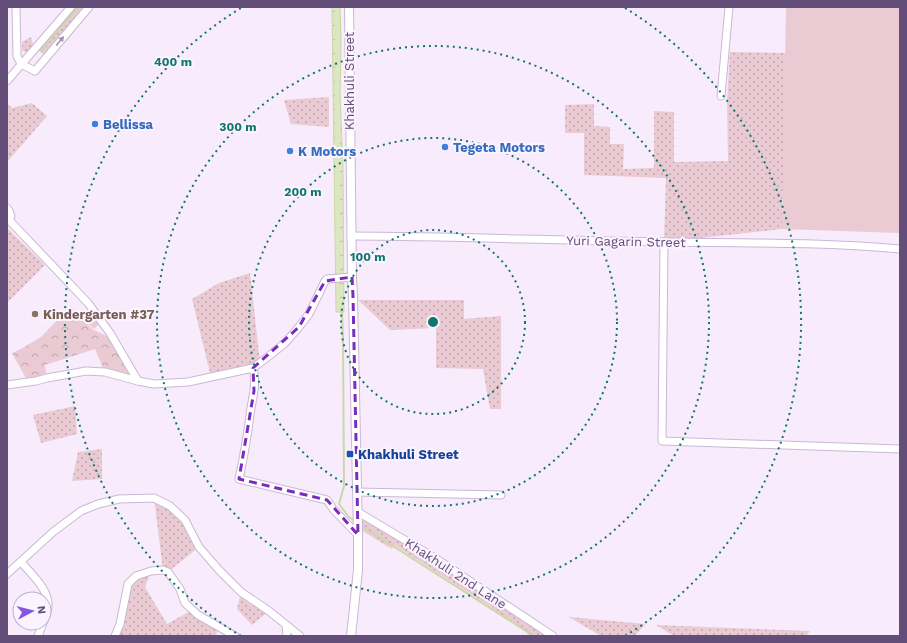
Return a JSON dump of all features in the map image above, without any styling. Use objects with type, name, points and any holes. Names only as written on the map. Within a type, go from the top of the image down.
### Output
[{"type":"street","points":[[16,7],[17,56],[20,64],[35,71],[88,7]]},
{"type":"street","points":[[7,81],[20,64],[71,7]]},
{"type":"street","name":"Khakhuli Street","points":[[349,7],[351,236],[354,296],[358,532]]},
{"type":"street","points":[[722,96],[729,7]]},
{"type":"street","points":[[7,208],[10,211],[11,216],[8,220],[88,304],[110,333],[138,381]]},
{"type":"street","name":"Yuri Gagarin Street","points":[[351,236],[805,243],[868,246],[900,250]]},
{"type":"street","points":[[664,242],[662,441],[900,449]]},
{"type":"street","points":[[7,385],[86,371],[105,372],[154,384],[188,382],[253,368],[280,347],[299,327],[309,314],[327,279],[352,277]]},
{"type":"street","points":[[253,368],[255,373],[254,391],[239,480],[327,500],[333,509],[358,532],[358,570],[351,636]]},
{"type":"street","points":[[357,492],[501,495]]},
{"type":"street","points":[[7,574],[53,532],[81,511],[98,504],[119,499],[154,498],[170,506],[185,520],[199,548],[241,592],[269,611],[300,636]]},
{"type":"street","name":"Khakhuli 2nd Lane","points":[[358,514],[435,558],[553,636]]},
{"type":"street","points":[[21,562],[40,583],[44,591]]},
{"type":"street","points":[[115,636],[120,624],[128,584],[136,576],[151,571],[162,570],[168,572],[180,589],[185,603],[198,615],[235,636]]},
{"type":"street","points":[[286,626],[287,636]]},
{"type":"highlighted area","points":[[352,277],[353,296],[358,535],[327,500],[239,479],[254,391],[253,368],[299,327],[325,281]]},
{"type":"green space","points":[[74,7],[83,7],[44,55],[38,50]]},
{"type":"green space","points":[[786,7],[900,7],[900,233],[782,229]]},
{"type":"green space","points":[[31,37],[34,48],[28,52],[25,52],[22,50],[22,42]]},
{"type":"green space","points":[[730,52],[786,53],[782,229],[664,242],[666,178],[584,175],[584,133],[565,133],[565,105],[594,104],[594,126],[610,127],[610,144],[624,144],[623,169],[654,168],[654,111],[674,112],[674,162],[728,161],[727,101]]},
{"type":"green space","points":[[329,97],[329,127],[291,124],[284,100]]},
{"type":"green space","points":[[7,103],[12,108],[32,103],[47,116],[8,161]]},
{"type":"green space","points":[[7,229],[45,265],[7,303]]},
{"type":"green space","points":[[250,273],[260,363],[211,377],[192,299],[219,283]]},
{"type":"green space","points":[[358,300],[464,300],[464,319],[501,316],[501,409],[490,409],[483,369],[436,368],[436,328],[390,330]]},
{"type":"green space","points":[[71,306],[92,329],[109,337],[115,333],[138,381],[105,372],[95,349],[45,365],[47,378],[28,382],[12,353],[41,337]]},
{"type":"green space","points":[[88,311],[100,323],[94,329],[82,318]]},
{"type":"green space","points":[[75,406],[77,434],[41,443],[33,415]]},
{"type":"green space","points":[[102,449],[102,479],[72,481],[78,452]]},
{"type":"green space","points":[[154,498],[185,520],[199,547],[168,572],[163,570]]},
{"type":"green space","points":[[362,518],[435,558],[548,636],[531,636],[491,607],[394,545],[392,549],[361,530]]},
{"type":"green space","points":[[151,571],[145,587],[167,624],[192,610],[218,627],[216,636],[115,636],[128,584]]},
{"type":"green space","points":[[241,592],[269,611],[252,625],[237,609]]},
{"type":"green space","points":[[569,617],[645,624],[635,636],[601,636]]},
{"type":"green space","points":[[656,625],[810,631],[806,636],[674,636]]},
{"type":"water","points":[[332,7],[340,7],[344,312],[336,312]]},
{"type":"waterway","points":[[41,51],[78,7]]},
{"type":"waterway","points":[[342,310],[344,486],[339,504],[349,517],[355,521]]},
{"type":"waterway","points":[[360,525],[534,636]]},
{"type":"place","name":"Bellissa","points":[[95,124]]},
{"type":"place","name":"Tegeta Motors","points":[[445,147]]},
{"type":"place","name":"K Motors","points":[[290,151]]},
{"type":"place","name":"Kindergarten #37","points":[[35,314]]},
{"type":"place","name":"Khakhuli Street","points":[[350,454]]}]
